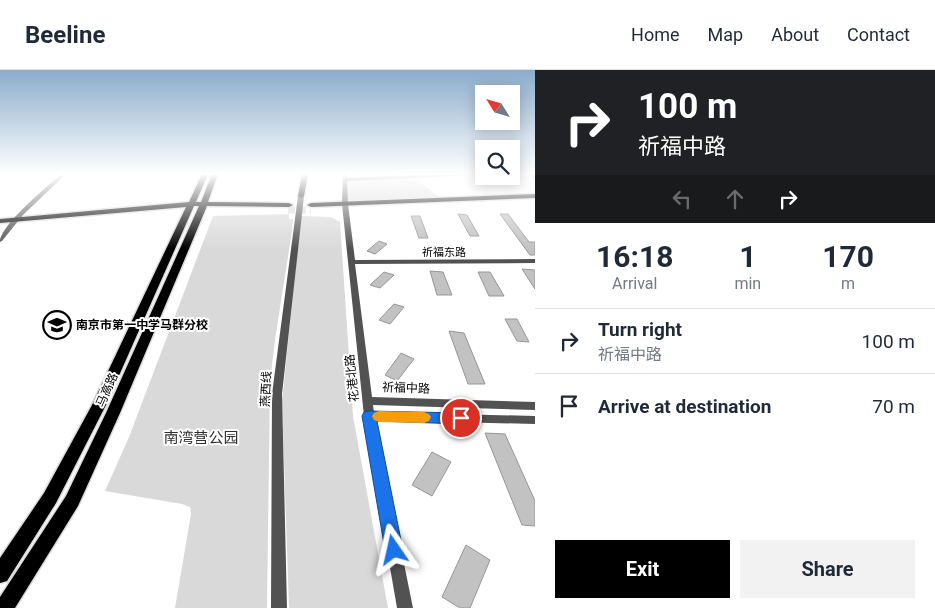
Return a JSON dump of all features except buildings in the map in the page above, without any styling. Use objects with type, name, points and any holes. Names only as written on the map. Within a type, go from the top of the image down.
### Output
[{"type":"main road","name":"马高路","points":[[4,608],[72,501],[113,413],[199,199]]},
{"type":"main road","name":"马高路","points":[[0,574],[50,498],[99,405],[202,199]]},
{"type":"main road","points":[[346,207],[482,199]]},
{"type":"main road","points":[[311,208],[535,201]]},
{"type":"main road","points":[[0,222],[197,207],[289,207]]},
{"type":"main road","points":[[0,228],[148,211]]},
{"type":"street","points":[[0,240],[15,220],[37,199]]},
{"type":"street","name":"燕西线","points":[[279,608],[277,394],[301,199]]},
{"type":"street","name":"花港北路","points":[[346,199],[369,416],[405,608]]},
{"type":"street","name":"祈福东路","points":[[352,262],[535,261]]},
{"type":"street","name":"祈福中路","points":[[367,400],[535,406]]},
{"type":"street","points":[[369,416],[535,420]]},
{"type":"green space","points":[[345,199],[443,200],[345,204]]},
{"type":"green space","name":"南湾营公园","points":[[289,214],[289,219],[293,219],[292,231],[270,382],[267,608],[175,608],[191,514],[190,507],[105,491],[129,437],[213,216]]},
{"type":"green space","points":[[301,216],[331,217],[340,222],[353,416],[388,608],[289,608],[282,402]]},
{"type":"tunnel","points":[[288,210],[311,210]]},
{"type":"slow traffic","points":[[379,416],[424,417]]},
{"type":"place","name":"南京市第一中学马群分校","points":[[57,325]]},
{"type":"route","points":[[394,550],[369,416],[461,418]]}]
